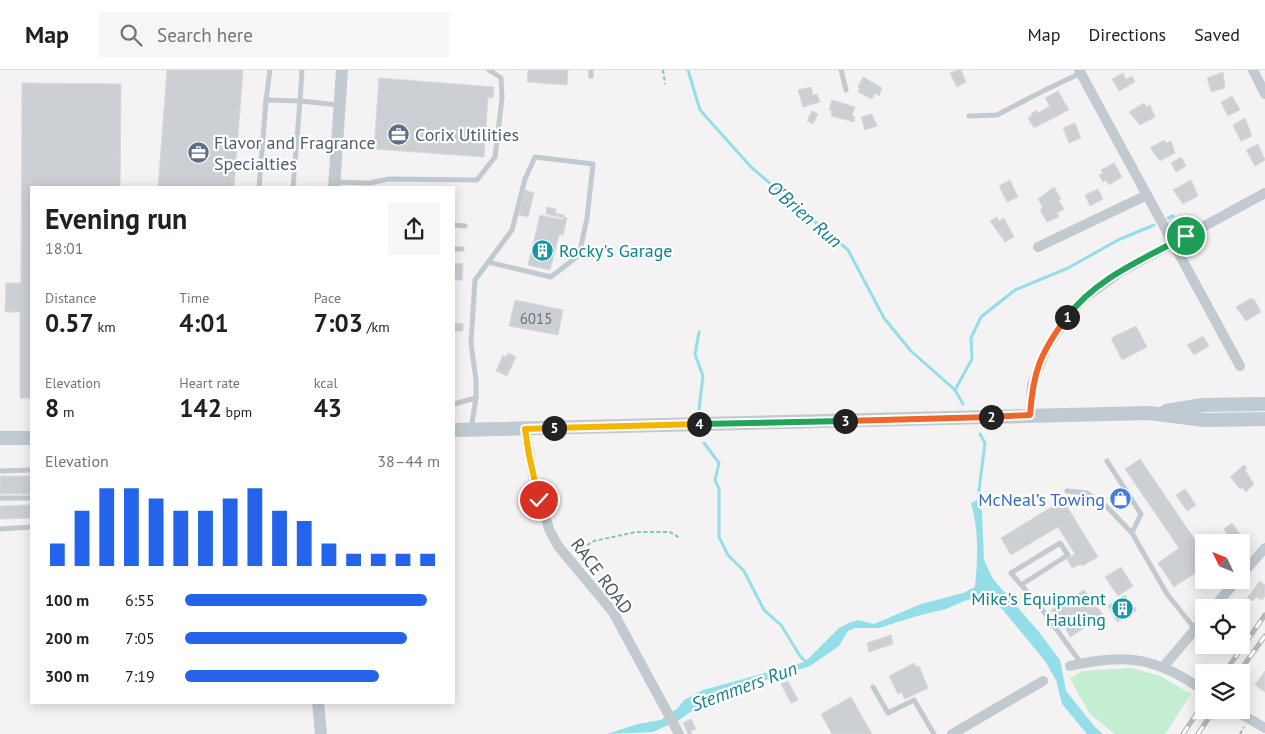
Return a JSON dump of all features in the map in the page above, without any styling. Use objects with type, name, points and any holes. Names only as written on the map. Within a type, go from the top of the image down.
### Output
[{"type":"main road","points":[[1149,414],[1203,405],[1265,404]]},
{"type":"main road","points":[[455,430],[1030,415],[1149,414],[1204,420],[1265,419]]},
{"type":"main road","points":[[0,438],[30,438]]},
{"type":"street","points":[[334,185],[342,70]]},
{"type":"street","points":[[1253,70],[1265,94]]},
{"type":"street","points":[[1080,72],[1240,366]]},
{"type":"street","points":[[1030,415],[1032,385],[1047,347],[1070,313],[1099,285],[1265,193]]},
{"type":"street","points":[[1038,247],[1147,195]]},
{"type":"street","name":"RACE ROAD","points":[[525,429],[533,475],[549,529],[567,557],[613,612],[678,731]]},
{"type":"street","points":[[1250,565],[1265,548]]},
{"type":"street","points":[[1221,599],[1229,589]]},
{"type":"street","points":[[1164,666],[1194,629]]},
{"type":"street","points":[[1070,666],[1111,658],[1134,659],[1164,666],[1195,684]]},
{"type":"street","points":[[952,734],[1043,681]]},
{"type":"street","points":[[319,707],[321,734]]},
{"type":"street","points":[[1250,719],[1265,728]]},
{"type":"lane","points":[[259,186],[270,70]]},
{"type":"lane","points":[[293,186],[302,70]]},
{"type":"lane","points":[[334,185],[369,183],[389,179],[477,180],[495,157],[502,98],[501,78],[489,70]]},
{"type":"lane","points":[[841,70],[846,90]]},
{"type":"lane","points":[[969,116],[998,115],[1080,72]]},
{"type":"lane","points":[[266,100],[340,105]]},
{"type":"lane","points":[[471,430],[476,398],[476,380],[471,343],[475,280],[488,262],[512,230],[525,179],[535,157],[593,164],[587,218],[579,255],[551,277],[488,262]]},
{"type":"lane","points":[[455,225],[466,226]]},
{"type":"lane","points":[[455,249],[462,250]]},
{"type":"lane","points":[[455,404],[476,398]]},
{"type":"lane","points":[[1107,461],[1141,514],[1132,533]]},
{"type":"lane","points":[[0,471],[30,470]]},
{"type":"lane","points":[[1067,491],[1087,493],[1107,507],[1132,533],[1167,594],[1194,629]]},
{"type":"lane","points":[[0,498],[30,498]]},
{"type":"lane","points":[[0,529],[30,527]]},
{"type":"lane","points":[[1021,585],[1068,555],[1060,543],[1011,573],[1021,585],[1041,608],[1081,663]]},
{"type":"lane","points":[[873,686],[888,713],[914,700],[934,734]]},
{"type":"path","points":[[662,70],[665,84]]},
{"type":"path","points":[[567,557],[594,541],[636,532],[670,532],[680,538]]},
{"type":"green space","points":[[1131,668],[1160,676],[1191,694],[1165,734],[1115,734],[1090,714],[1070,679],[1082,671]]},
{"type":"water","name":"Stemmers Run","points":[[977,500],[982,512],[984,560],[993,579],[1039,632],[1060,660],[1066,691],[1103,734],[1087,734],[1062,704],[1056,680],[1045,661],[1003,610],[994,602],[973,599],[946,609],[879,628],[855,628],[848,631],[839,646],[810,666],[712,697],[679,720],[653,732],[607,734],[638,724],[661,720],[678,708],[684,700],[703,690],[805,662],[839,628],[849,623],[858,620],[874,624],[921,604],[963,593],[975,587],[977,545],[971,503]]},
{"type":"building","points":[[167,70],[243,70],[234,186],[158,186]]},
{"type":"building","points":[[528,70],[568,70],[567,85],[527,82]]},
{"type":"building","points":[[961,70],[966,82],[957,87],[950,73]]},
{"type":"building","points":[[1223,72],[1225,88],[1211,92],[1207,78]]},
{"type":"building","points":[[1123,73],[1126,79],[1132,76],[1135,82],[1119,91],[1112,79]]},
{"type":"building","points":[[863,77],[882,88],[879,96],[875,93],[872,99],[858,92],[860,88],[858,87]]},
{"type":"building","points":[[379,78],[494,87],[493,98],[488,97],[484,157],[374,149]]},
{"type":"building","points":[[22,83],[121,84],[120,186],[30,186],[30,398],[20,398],[20,312],[5,312],[6,283],[21,283]]},
{"type":"building","points":[[811,87],[813,95],[817,94],[820,102],[803,107],[798,90]]},
{"type":"building","points":[[1058,91],[1069,110],[1034,128],[1028,118],[1037,110],[1038,113],[1050,106],[1045,98]]},
{"type":"building","points":[[1232,96],[1240,110],[1228,116],[1221,102]]},
{"type":"building","points":[[832,100],[855,107],[852,116],[855,117],[854,122],[831,116],[832,111],[829,110]]},
{"type":"building","points":[[1144,103],[1147,107],[1150,105],[1155,117],[1140,125],[1129,112]]},
{"type":"building","points":[[812,111],[818,114],[813,124],[807,121]]},
{"type":"building","points":[[872,114],[877,126],[865,130],[861,117]]},
{"type":"building","points":[[1245,118],[1252,136],[1241,141],[1233,125]]},
{"type":"building","points":[[1075,123],[1081,138],[1069,143],[1063,128]]},
{"type":"building","points":[[1164,140],[1166,143],[1171,141],[1175,153],[1160,161],[1150,148]]},
{"type":"building","points":[[1258,144],[1265,160],[1255,166],[1246,150]]},
{"type":"building","points":[[1181,157],[1186,166],[1176,172],[1171,163]]},
{"type":"building","points":[[1114,163],[1122,177],[1109,185],[1106,180],[1103,182],[1099,175],[1103,173],[1101,170]]},
{"type":"building","points":[[1010,180],[1018,197],[1007,202],[999,186]]},
{"type":"building","points":[[1191,180],[1198,196],[1183,204],[1173,190]]},
{"type":"building","points":[[1054,187],[1064,209],[1057,213],[1059,217],[1047,222],[1040,210],[1043,208],[1038,199]]},
{"type":"building","points":[[1098,189],[1103,199],[1090,206],[1085,195]]},
{"type":"building","points":[[525,190],[534,193],[528,217],[519,215]]},
{"type":"building","points":[[547,207],[556,209],[555,213],[564,215],[563,218],[546,214]]},
{"type":"building","name":"Rocky's Garage","points":[[540,215],[563,220],[563,217],[567,218],[563,235],[559,235],[550,270],[528,265]]},
{"type":"building","points":[[997,217],[999,221],[1004,218],[1014,237],[1005,242],[990,221]]},
{"type":"building","points":[[455,263],[463,264],[462,280],[455,280]]},
{"type":"building","points":[[1251,298],[1252,300],[1254,299],[1261,312],[1246,321],[1236,307]]},
{"type":"building","points":[[515,300],[563,310],[558,335],[509,326]]},
{"type":"building","points":[[455,323],[463,324],[463,331],[455,331]]},
{"type":"building","points":[[1136,326],[1147,347],[1122,360],[1111,338]]},
{"type":"building","points":[[1203,336],[1209,346],[1194,355],[1187,345]]},
{"type":"building","points":[[508,353],[516,357],[507,376],[496,371],[503,355],[506,357]]},
{"type":"building","points":[[1140,459],[1195,540],[1195,573],[1174,587],[1158,563],[1179,548],[1125,469]]},
{"type":"building","points":[[1244,465],[1254,484],[1246,492],[1242,487],[1240,489],[1230,477]]},
{"type":"building","points":[[0,476],[30,476],[30,494],[0,494]]},
{"type":"building","points":[[1185,489],[1196,505],[1187,511],[1176,495]]},
{"type":"building","points":[[1063,500],[1098,557],[1082,566],[1081,564],[1072,568],[1067,559],[1075,554],[1058,527],[1011,555],[1001,538]]},
{"type":"building","points":[[30,505],[30,518],[0,519],[0,506]]},
{"type":"building","points":[[1232,523],[1240,534],[1226,534],[1227,533],[1224,529]]},
{"type":"building","points":[[1121,567],[1133,586],[1118,596],[1105,577]]},
{"type":"building","points":[[1260,581],[1265,585],[1265,596],[1262,600],[1256,597],[1253,601],[1247,598]]},
{"type":"building","points":[[1084,590],[1104,616],[1070,637],[1061,619],[1059,621],[1051,610],[1064,602],[1061,598],[1065,596],[1067,600]]},
{"type":"building","name":"Mike's Equipment Hauling","points":[[1125,595],[1136,609],[1135,612],[1117,622],[1108,606]]},
{"type":"building","points":[[891,635],[893,644],[869,652],[867,643]]},
{"type":"building","points":[[914,663],[916,667],[919,666],[928,688],[905,699],[901,692],[898,694],[889,676]]},
{"type":"building","points":[[1265,671],[1265,692],[1255,685]]},
{"type":"building","points":[[788,681],[798,700],[791,703],[781,684]]},
{"type":"building","points":[[851,697],[872,734],[832,734],[821,714]]},
{"type":"building","points":[[691,719],[696,729],[691,731],[692,734],[688,734],[683,723]]},
{"type":"waterway","name":"O'Brien Run","points":[[688,70],[700,110],[751,167],[848,250],[884,318],[911,351],[955,390],[963,404]]},
{"type":"waterway","points":[[1168,218],[1173,216]]},
{"type":"waterway","points":[[955,390],[972,359],[971,338],[981,317],[1015,290],[1068,268],[1118,240],[1154,225]]},
{"type":"waterway","points":[[699,332],[695,354],[703,376],[699,409]]},
{"type":"waterway","name":"O'Brien Run","points":[[979,508],[979,490],[985,443],[980,434]]},
{"type":"waterway","name":"Stemmers Run","points":[[704,443],[719,463],[715,480],[719,489],[719,537],[728,555],[744,571],[764,610],[781,625],[800,656],[807,663]]},
{"type":"railway","points":[[1231,664],[1265,615]]},
{"type":"railway","points":[[1245,664],[1265,636]]},
{"type":"railway","points":[[1183,734],[1195,716]]},
{"type":"railway","points":[[1198,734],[1208,719]]},
{"type":"place","name":"Corix Utilities","points":[[399,134]]},
{"type":"place","name":"Flavor and Fragrance Specialties","points":[[198,152]]},
{"type":"place","name":"Rocky's Garage","points":[[543,250]]},
{"type":"place","name":"McNeal’s Towing","points":[[1121,499]]},
{"type":"place","name":"Mike's Equipment Hauling","points":[[1122,608]]},
{"type":"route","points":[[539,500],[525,429],[1030,415],[1032,385],[1038,367],[1047,347],[1070,313],[1099,285],[1186,236]]}]
